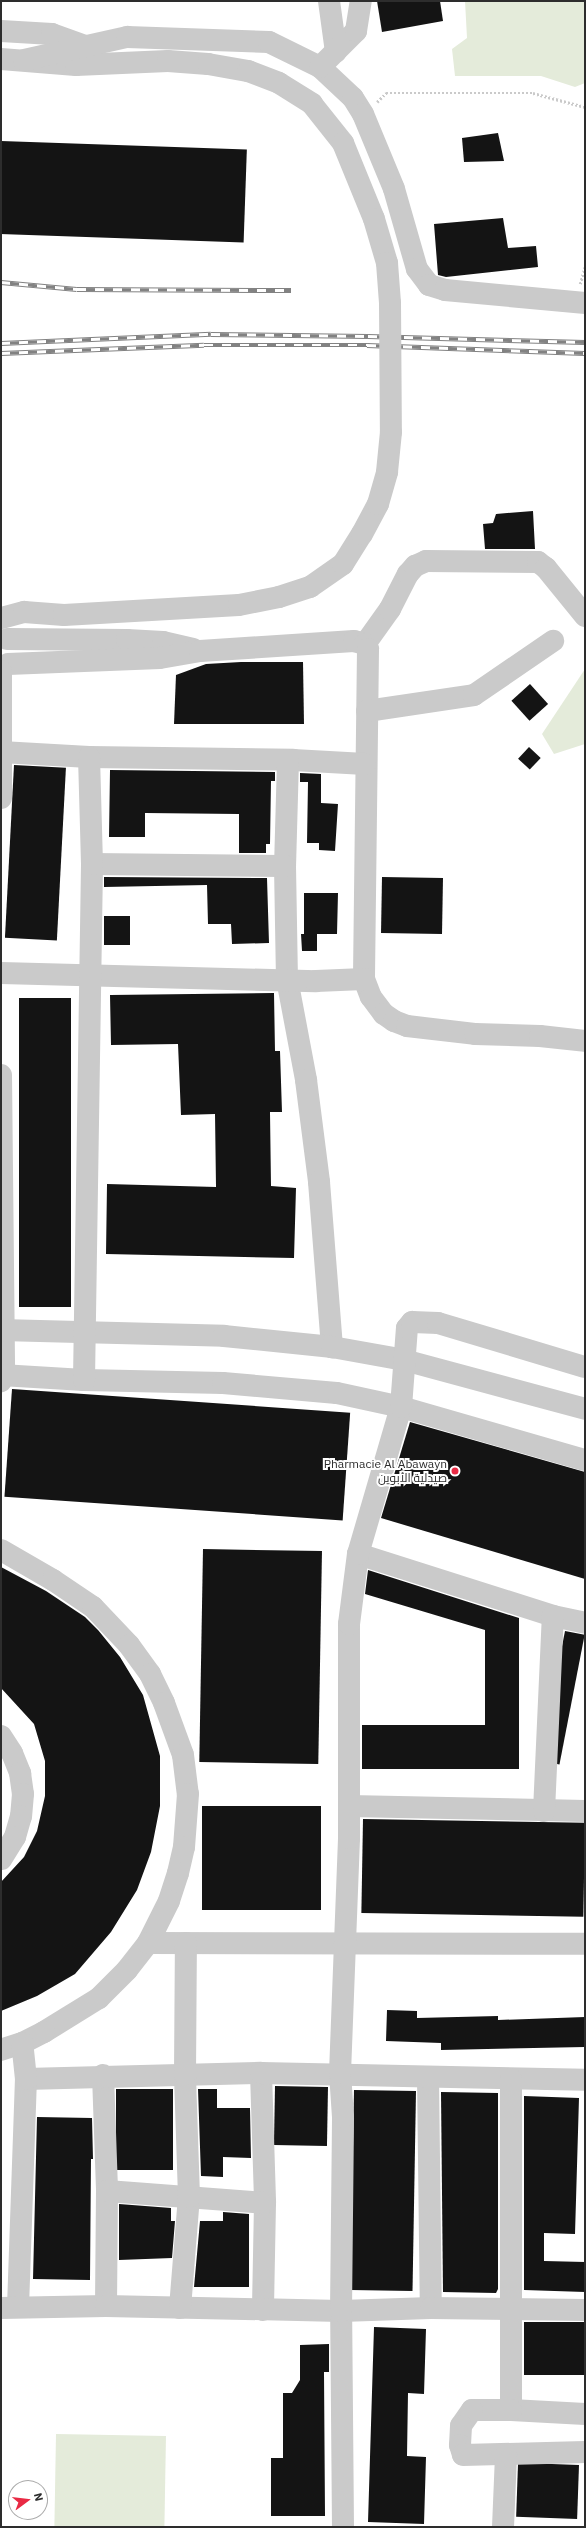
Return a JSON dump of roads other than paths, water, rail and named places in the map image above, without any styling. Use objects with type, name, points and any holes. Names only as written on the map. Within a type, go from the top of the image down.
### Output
[{"type":"street","points":[[329,1],[336,52]]},
{"type":"street","points":[[320,67],[356,31],[361,1]]},
{"type":"street","points":[[1,31],[52,34],[125,62]]},
{"type":"street","points":[[24,60],[108,40],[146,36],[269,42],[320,67],[353,98],[363,114],[394,190],[417,269],[429,285],[444,290],[506,294],[585,303]]},
{"type":"street","points":[[1,59],[76,65],[125,62],[208,64],[248,71],[279,83],[312,104],[342,143],[374,219],[387,263],[390,303],[391,432],[387,472],[378,504],[366,528],[343,564],[310,587],[279,597],[239,605],[64,614],[24,612],[3,631]]},
{"type":"street","points":[[365,644],[390,609],[408,574],[416,566],[426,561],[538,562],[546,568],[585,616]]},
{"type":"street","points":[[3,631],[163,642],[200,651]]},
{"type":"street","points":[[1,798],[4,669],[11,651],[3,631]]},
{"type":"street","points":[[4,669],[160,658],[200,651],[354,641],[365,644],[368,649],[365,764],[364,979],[371,997],[384,1014],[394,1022],[407,1026],[475,1034],[540,1036],[585,1041]]},
{"type":"street","points":[[367,711],[474,695],[553,641]]},
{"type":"street","points":[[1,752],[89,758],[288,760],[365,764]]},
{"type":"street","points":[[84,1380],[86,1334],[92,864],[89,758]]},
{"type":"street","points":[[288,760],[286,866],[287,979],[306,1080],[318,1182],[332,1347]]},
{"type":"street","points":[[92,864],[286,866]]},
{"type":"street","points":[[1,973],[90,976],[364,979]]},
{"type":"street","points":[[1,1075],[2,1377],[284,1387],[337,1392],[401,1408],[585,1460]]},
{"type":"street","points":[[343,2527],[341,2311],[344,2117],[340,2073],[346,1944],[349,1806],[350,1624],[358,1554],[401,1408],[407,1328],[412,1322],[422,1321],[438,1323],[585,1367]]},
{"type":"street","points":[[2,1330],[86,1334],[224,1336],[332,1347],[404,1360],[585,1409]]},
{"type":"street","points":[[1,1550],[68,1590],[105,1618],[129,1645],[150,1674],[176,1732],[183,1755],[188,1794],[184,1847],[169,1901],[148,1943],[127,1970],[99,1998],[22,2043],[1,2050]]},
{"type":"street","points":[[358,1554],[553,1616],[585,1623]]},
{"type":"street","points":[[544,1811],[553,1616]]},
{"type":"street","points":[[1,1736],[12,1752],[20,1773],[23,1794],[21,1816],[15,1837],[1,1859]]},
{"type":"street","points":[[349,1806],[585,1811]]},
{"type":"street","points":[[148,1943],[585,1944]]},
{"type":"street","points":[[180,2308],[189,2197],[185,2074],[186,1943]]},
{"type":"street","points":[[22,2043],[26,2079],[9,2307],[106,2306],[341,2311],[431,2308],[585,2310]]},
{"type":"street","points":[[261,2073],[265,2203],[263,2310]]},
{"type":"street","points":[[26,2079],[102,2075],[340,2073],[428,2077],[585,2080]]},
{"type":"street","points":[[102,2075],[107,2191],[106,2306]]},
{"type":"street","points":[[428,2077],[431,2308]]},
{"type":"street","points":[[511,2079],[511,2410]]},
{"type":"street","points":[[107,2191],[265,2203]]},
{"type":"street","points":[[585,2414],[511,2410],[472,2410],[461,2426],[460,2445],[463,2455],[585,2452]]},
{"type":"street","points":[[503,2527],[506,2454]]},
{"type":"railway","points":[[1,282],[77,289],[291,290]]},
{"type":"railway","points":[[1,343],[211,334],[368,336],[585,342]]},
{"type":"railway","points":[[1,353],[204,345],[367,345],[585,353]]},
{"type":"place","name":"Pharmacie Al Abawayn صيدلية الأبوين","points":[[455,1471]]}]
